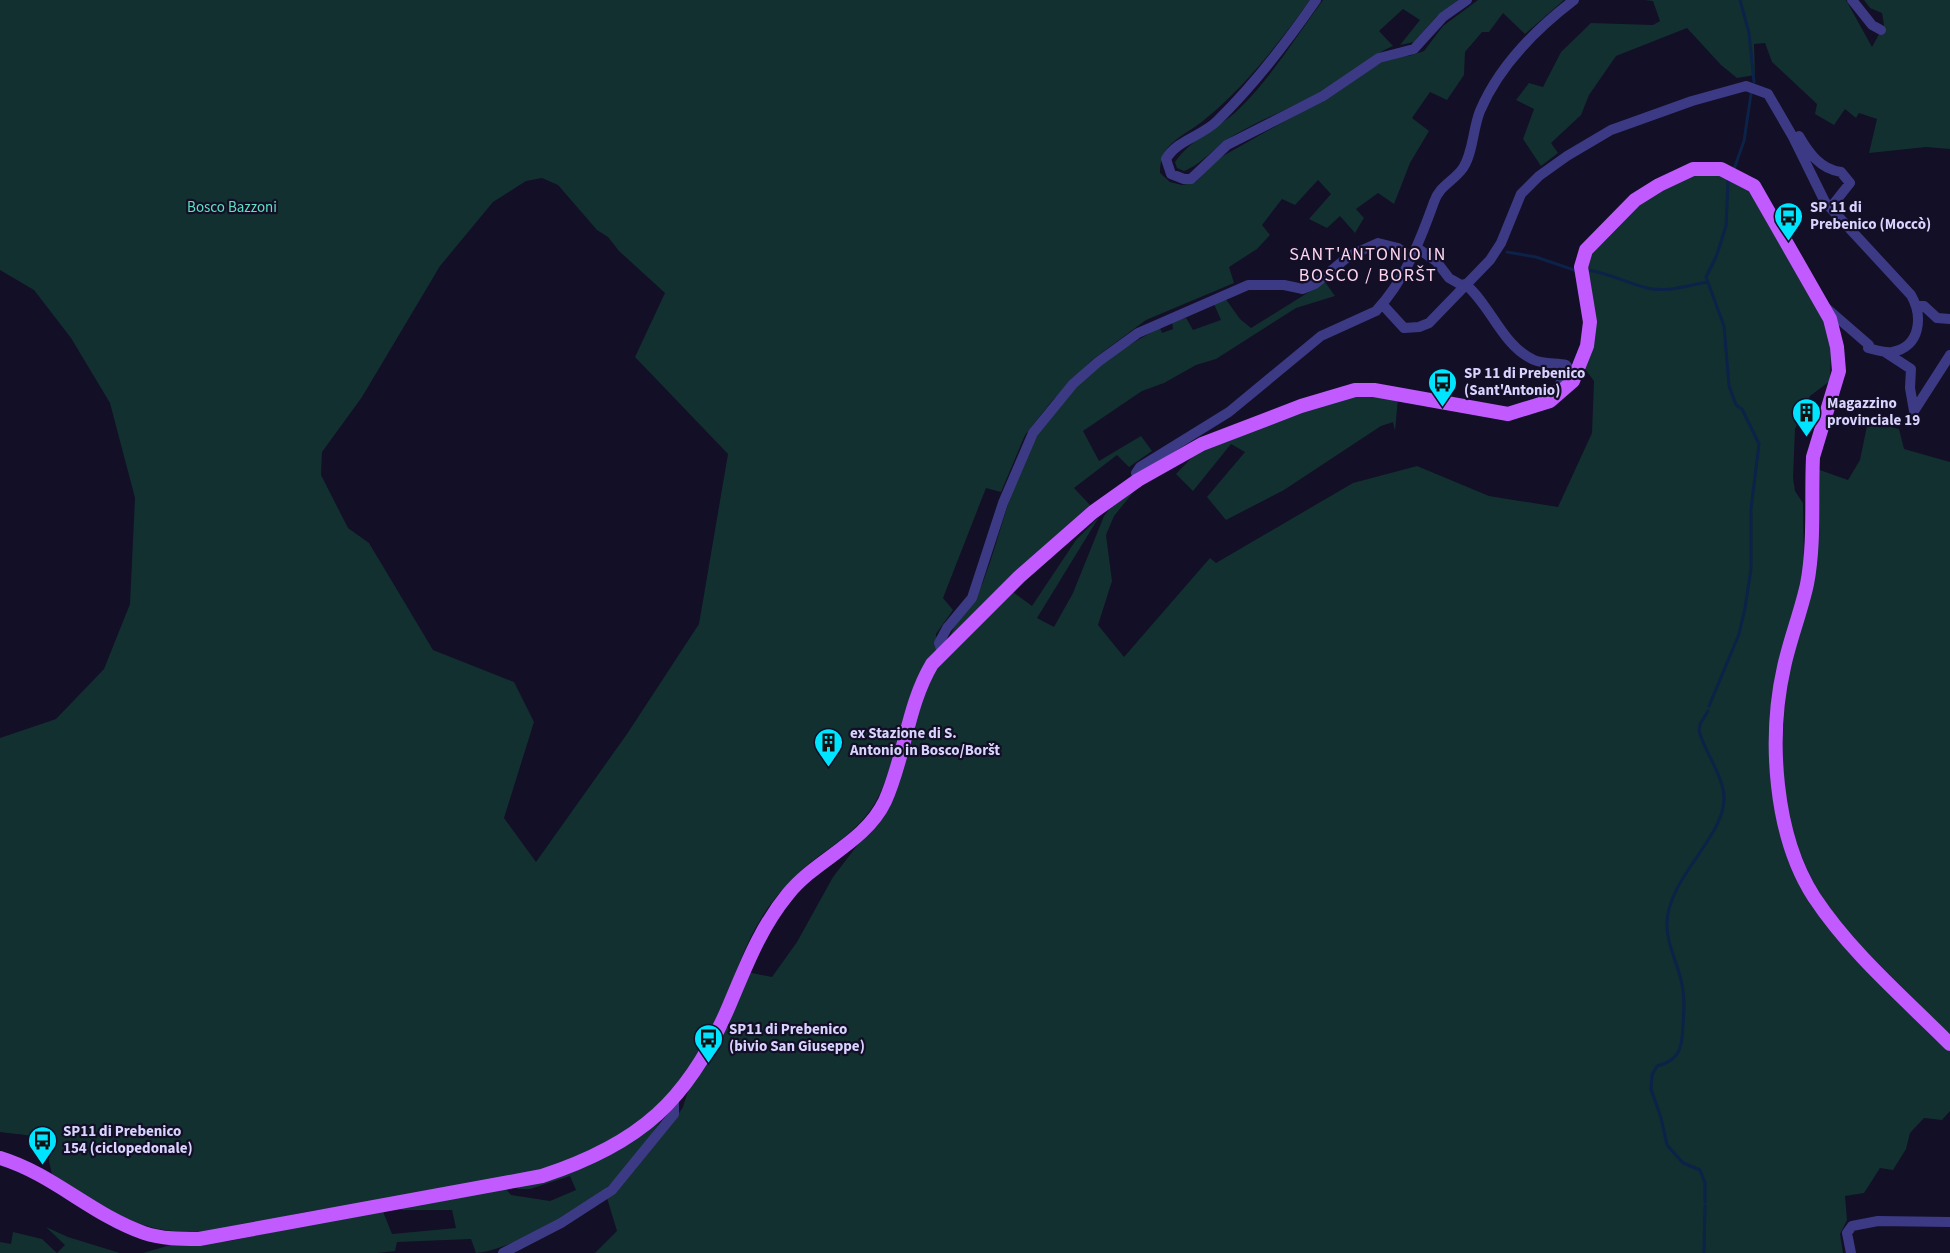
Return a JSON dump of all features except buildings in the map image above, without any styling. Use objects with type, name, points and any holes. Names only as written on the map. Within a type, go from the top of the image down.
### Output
[{"type":"main road","points":[[0,1158],[46,1176],[125,1225],[160,1236],[199,1239],[542,1176],[582,1162],[622,1142],[674,1099],[704,1058],[753,945],[768,920],[802,879],[866,828],[884,801],[920,686],[942,652],[1070,531],[1138,480],[1202,444],[1301,406],[1355,390],[1374,390],[1508,414],[1550,401],[1574,381],[1587,346],[1590,322],[1581,267],[1586,250],[1635,200],[1659,185],[1693,169],[1721,169],[1754,186],[1824,306],[1836,340],[1839,371],[1813,457],[1809,570],[1784,669],[1777,719],[1777,781],[1785,825],[1799,868],[1813,895],[1858,953],[1950,1044]]},
{"type":"street","points":[[1317,0],[1281,48],[1226,112],[1202,133],[1170,151],[1166,159],[1171,174],[1191,179],[1227,145],[1323,96],[1379,58],[1414,49],[1443,17],[1467,0]]},
{"type":"street","points":[[1138,480],[1136,473],[1140,467],[1221,418],[1294,362],[1321,336],[1376,311],[1414,253],[1439,191],[1463,168],[1486,98],[1533,34],[1574,0]]},
{"type":"street","points":[[1852,0],[1872,25],[1881,30]]},
{"type":"street","points":[[1382,304],[1404,328],[1419,327],[1429,323],[1490,260],[1501,243],[1516,202],[1529,185],[1567,156],[1611,130],[1692,101],[1746,86],[1768,94],[1825,202],[1911,295],[1918,306],[1919,321],[1912,340],[1901,349],[1886,352]]},
{"type":"street","points":[[1779,111],[1784,112],[1820,164],[1826,169],[1840,172],[1850,183],[1831,207]]},
{"type":"street","points":[[942,652],[939,643],[942,635],[967,605],[976,588],[1003,503],[1033,433],[1073,384],[1098,362],[1138,333],[1248,285],[1284,285],[1303,289],[1315,284],[1349,256],[1378,243],[1436,261],[1449,278],[1464,285],[1480,297],[1520,351],[1536,361],[1566,365],[1568,368],[1550,401]]},
{"type":"street","points":[[1824,306],[1869,345],[1868,348],[1886,352],[1911,369],[1910,388],[1914,411],[1950,355]]},
{"type":"street","points":[[1918,306],[1924,306],[1937,318],[1950,319]]},
{"type":"street","points":[[503,1253],[561,1223],[612,1190],[674,1114],[674,1099]]},
{"type":"street","points":[[1851,1253],[1847,1233],[1852,1226],[1878,1221],[1950,1222]]},
{"type":"green space","name":"Bosco Bazzoni","points":[[0,0],[1310,0],[1248,79],[1204,120],[1168,147],[1161,163],[1160,173],[1170,182],[1182,185],[1196,182],[1214,161],[1338,91],[1391,57],[1409,56],[1424,51],[1443,26],[1478,0],[1564,0],[1525,34],[1503,13],[1489,32],[1482,32],[1465,52],[1464,75],[1447,100],[1430,92],[1412,118],[1429,131],[1410,163],[1394,204],[1378,193],[1356,209],[1364,218],[1355,233],[1340,216],[1327,228],[1309,219],[1331,194],[1318,180],[1295,205],[1282,199],[1262,225],[1270,235],[1257,249],[1229,267],[1234,283],[1146,320],[1092,360],[1052,401],[1025,435],[1001,492],[986,488],[943,598],[953,610],[936,634],[937,650],[924,666],[915,684],[891,765],[875,803],[852,831],[805,867],[771,904],[753,932],[706,1042],[677,1084],[642,1121],[615,1140],[583,1155],[546,1168],[467,1186],[305,1212],[241,1227],[178,1232],[135,1222],[103,1206],[52,1174],[46,1150],[38,1139],[33,1136],[0,1132],[0,738],[56,719],[104,669],[130,604],[135,498],[110,403],[71,338],[34,290],[0,270]],"holes":[[[542,178],[558,185],[597,230],[608,237],[619,251],[665,293],[635,357],[728,454],[699,624],[627,734],[536,862],[504,818],[534,722],[514,682],[433,650],[369,543],[348,528],[321,475],[322,452],[362,397],[440,266],[493,202],[526,181]]]},
{"type":"green space","points":[[1323,0],[1458,0],[1436,17],[1414,42],[1400,45],[1420,20],[1403,9],[1379,31],[1393,46],[1377,54],[1323,91],[1236,134],[1191,168],[1184,171],[1177,168],[1175,162],[1189,146],[1234,113],[1253,94]]},
{"type":"green space","points":[[1644,0],[1846,0],[1872,47],[1884,25],[1882,13],[1870,8],[1864,0],[1950,0],[1950,149],[1926,147],[1869,153],[1877,119],[1859,113],[1856,118],[1845,109],[1834,125],[1815,114],[1817,104],[1772,62],[1765,43],[1754,44],[1755,75],[1737,78],[1721,65],[1687,28],[1616,56],[1589,95],[1581,115],[1551,143],[1558,153],[1541,166],[1523,139],[1534,109],[1516,100],[1529,83],[1543,87],[1561,52],[1591,23],[1653,25],[1660,21],[1653,1]]},
{"type":"green space","points":[[1698,172],[1724,174],[1749,187],[1825,323],[1831,347],[1830,381],[1810,396],[1795,429],[1793,478],[1795,491],[1803,503],[1804,563],[1772,720],[1795,868],[1854,955],[1950,1051],[1950,1111],[1942,1120],[1924,1118],[1910,1133],[1906,1149],[1893,1170],[1880,1168],[1864,1193],[1845,1196],[1847,1220],[1840,1234],[1843,1253],[595,1253],[617,1231],[607,1198],[674,1121],[683,1107],[689,1088],[747,972],[772,977],[797,942],[833,877],[879,817],[928,678],[1013,592],[1032,606],[1076,540],[1099,517],[1037,618],[1054,627],[1073,593],[1104,516],[1114,503],[1135,490],[1114,516],[1106,535],[1112,581],[1098,625],[1124,657],[1210,558],[1216,563],[1353,483],[1417,466],[1489,496],[1558,507],[1592,433],[1594,381],[1585,369],[1588,257],[1629,211],[1663,187]]},
{"type":"green space","points":[[1325,282],[1335,296],[1296,308],[1216,359],[1196,365],[1164,383],[1142,391],[1083,431],[1099,461],[1141,436],[1152,451],[1129,467],[1117,455],[1074,488],[1090,505],[1019,568],[950,636],[983,582],[1012,491],[1026,456],[1047,421],[1074,388],[1106,361],[1141,338],[1160,328],[1162,333],[1173,329],[1172,322],[1186,318],[1193,330],[1221,320],[1214,304],[1225,298],[1240,319],[1251,328]]},
{"type":"green space","points":[[1352,395],[1398,398],[1395,431],[1393,422],[1381,426],[1284,490],[1226,520],[1207,497],[1245,452],[1231,444],[1193,491],[1176,474],[1196,453],[1297,412]]},
{"type":"green space","points":[[1868,421],[1899,429],[1904,449],[1950,462],[1950,1037],[1882,972],[1837,919],[1806,866],[1793,833],[1786,800],[1783,733],[1786,699],[1817,469],[1848,480],[1860,460]]},
{"type":"green space","points":[[666,1112],[638,1154],[592,1200],[524,1238],[490,1251],[476,1253],[471,1239],[397,1242],[395,1251],[377,1253],[143,1253],[174,1244],[230,1241],[382,1209],[392,1234],[456,1228],[452,1210],[403,1210],[395,1207],[504,1187],[511,1195],[550,1201],[576,1190],[570,1176],[530,1189],[518,1189],[514,1185],[545,1179]]},
{"type":"green space","points":[[46,1227],[68,1237],[120,1253],[57,1253],[65,1245]]},
{"type":"green space","points":[[13,1232],[42,1239],[57,1253],[0,1253],[0,1242],[11,1244]]},
{"type":"waterway","points":[[1740,0],[1749,33],[1754,82]]},
{"type":"waterway","points":[[1734,169],[1744,141],[1751,94]]},
{"type":"waterway","points":[[1709,706],[1739,634],[1745,608],[1751,569],[1751,509],[1759,444],[1742,409],[1736,405],[1729,386],[1724,326],[1706,277],[1716,257],[1726,226],[1728,181]]},
{"type":"waterway","points":[[1507,252],[1536,257],[1577,271]]},
{"type":"waterway","points":[[1588,270],[1655,289],[1670,289],[1708,282]]},
{"type":"waterway","points":[[1705,1202],[1705,1183],[1700,1170],[1683,1163],[1667,1145],[1651,1089],[1652,1075],[1657,1066],[1675,1057],[1683,1034],[1683,991],[1667,930],[1670,906],[1676,890],[1722,813],[1724,799],[1721,782],[1699,731],[1700,724],[1708,711]]},
{"type":"waterway","points":[[1704,1253],[1705,1206]]},
{"type":"place","name":"SP 11 di Prebenico (Moccò)","points":[[1789,242]]},
{"type":"place","name":"SP 11 di Prebenico (Sant'Antonio)","points":[[1443,408]]},
{"type":"place","name":"Magazzino provinciale 19","points":[[1806,438]]},
{"type":"place","name":"ex Stazione di S. Antonio in Bosco/Boršt","points":[[829,768]]},
{"type":"place","name":"SP11 di Prebenico (bivio San Giuseppe)","points":[[708,1064]]},
{"type":"place","name":"SP11 di Prebenico 154 (ciclopedonale)","points":[[42,1166]]},
{"type":"district","name":"SANT'ANTONIO IN BOSCO / BORŠT","points":[[1368,264]]}]
